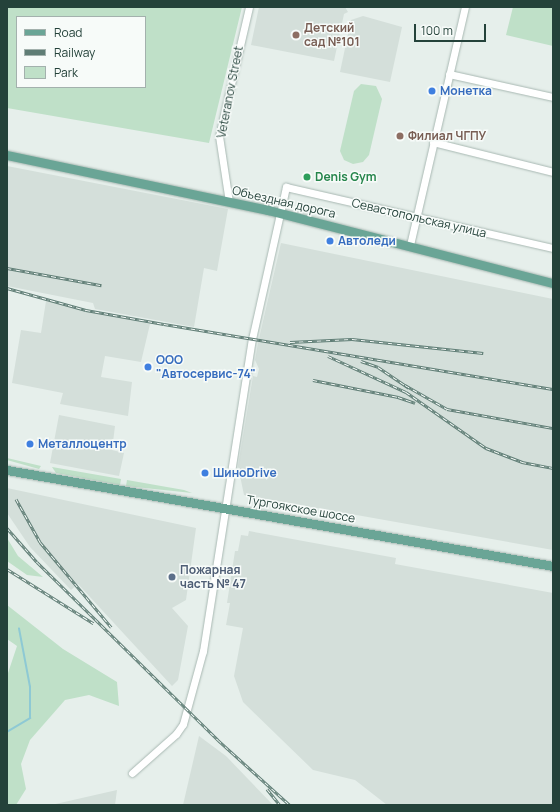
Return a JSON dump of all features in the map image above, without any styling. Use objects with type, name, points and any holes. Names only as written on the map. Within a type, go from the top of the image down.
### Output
[{"type":"main road","name":"Объездная дорога","points":[[7,155],[280,213],[410,245],[553,283]]},
{"type":"main road","name":"Тургоякское шоссе","points":[[7,463],[45,475]]},
{"type":"main road","name":"Тургоякское шоссе","points":[[7,470],[45,475],[553,566]]},
{"type":"street","name":"Veteranov Street","points":[[229,202],[219,136],[249,7]]},
{"type":"street","points":[[410,245],[415,217],[464,7]]},
{"type":"street","points":[[449,74],[553,97]]},
{"type":"street","points":[[433,142],[553,172]]},
{"type":"street","name":"Севастопольская улица","points":[[280,213],[286,187],[553,248]]},
{"type":"street","points":[[132,773],[176,734],[182,724],[203,651],[252,339],[280,213]]},
{"type":"shaded area","name":"Детский сад №101","points":[[259,7],[345,7],[348,12],[344,14],[334,61],[251,45]]},
{"type":"shaded area","points":[[363,16],[402,27],[390,82],[340,72],[351,20]]},
{"type":"shaded area","points":[[7,166],[228,209],[217,271],[204,268],[194,327],[95,309],[93,303],[7,286]]},
{"type":"shaded area","points":[[281,243],[553,299],[553,550],[244,495],[238,466],[253,376],[257,377],[259,369],[255,360],[258,343]]},
{"type":"shaded area","points":[[46,301],[150,324],[141,362],[105,356],[101,377],[132,382],[128,416],[60,404],[63,393],[12,383],[21,330],[41,333]]},
{"type":"shaded area","points":[[59,415],[115,426],[112,450],[124,453],[119,476],[50,463]]},
{"type":"shaded area","points":[[7,488],[196,528],[186,600],[172,608],[188,626],[178,680],[172,686],[78,584],[71,590],[30,547],[7,513]]},
{"type":"shaded area","points":[[249,531],[396,558],[395,564],[553,593],[553,805],[387,805],[355,780],[313,770],[243,702],[234,676],[243,628],[226,625],[230,603],[227,603],[235,551],[238,551],[241,535],[248,536]]},
{"type":"shaded area","points":[[199,736],[226,756],[273,805],[183,805]]},
{"type":"shaded area","points":[[117,790],[115,805],[51,805]]},
{"type":"green space","points":[[7,7],[242,7],[209,143],[7,108]]},
{"type":"green space","points":[[513,7],[553,7],[553,46],[506,35]]},
{"type":"green space","points":[[361,84],[376,86],[382,99],[369,155],[363,162],[353,164],[344,160],[340,151],[354,91]]},
{"type":"green space","points":[[7,458],[41,466],[39,469],[7,460]]},
{"type":"green space","points":[[52,467],[121,479],[120,485],[56,473]]},
{"type":"green space","points":[[127,480],[184,490],[192,493],[126,486]]},
{"type":"green space","points":[[7,538],[18,556],[43,577],[27,575],[7,561]]},
{"type":"green space","points":[[7,605],[63,649],[117,682],[119,706],[89,695],[65,700],[30,740],[21,764],[26,789],[16,805],[7,805],[7,676],[17,646],[7,639]]},
{"type":"waterway","points":[[7,732],[30,718],[30,687],[19,629]]},
{"type":"railway","points":[[7,268],[101,285]]},
{"type":"railway","points":[[7,288],[86,310],[553,389]]},
{"type":"railway","points":[[290,342],[352,339],[483,353]]},
{"type":"railway","points":[[328,356],[406,392],[486,448],[522,462],[553,468]]},
{"type":"railway","points":[[361,361],[378,367],[409,388]]},
{"type":"railway","points":[[313,380],[398,397],[415,403]]},
{"type":"railway","points":[[405,385],[447,409],[553,428]]},
{"type":"railway","points":[[16,499],[40,542],[111,627]]},
{"type":"railway","points":[[7,528],[37,562],[218,740],[290,805]]},
{"type":"railway","points":[[7,569],[93,623]]},
{"type":"railway","points":[[267,789],[280,805]]},
{"type":"place","name":"Детский сад №101","points":[[296,35]]},
{"type":"place","name":"Монетка","points":[[432,91]]},
{"type":"place","name":"Филиал ЧГПУ","points":[[400,136]]},
{"type":"place","name":"Denis Gym","points":[[307,177]]},
{"type":"place","name":"Автоледи","points":[[330,241]]},
{"type":"place","name":"ООО \"Автосервис-74\"","points":[[148,367]]},
{"type":"place","name":"Металлоцентр","points":[[30,444]]},
{"type":"place","name":"ШиноDrive","points":[[205,473]]},
{"type":"place","name":"Пожарная часть № 47","points":[[172,577]]}]
